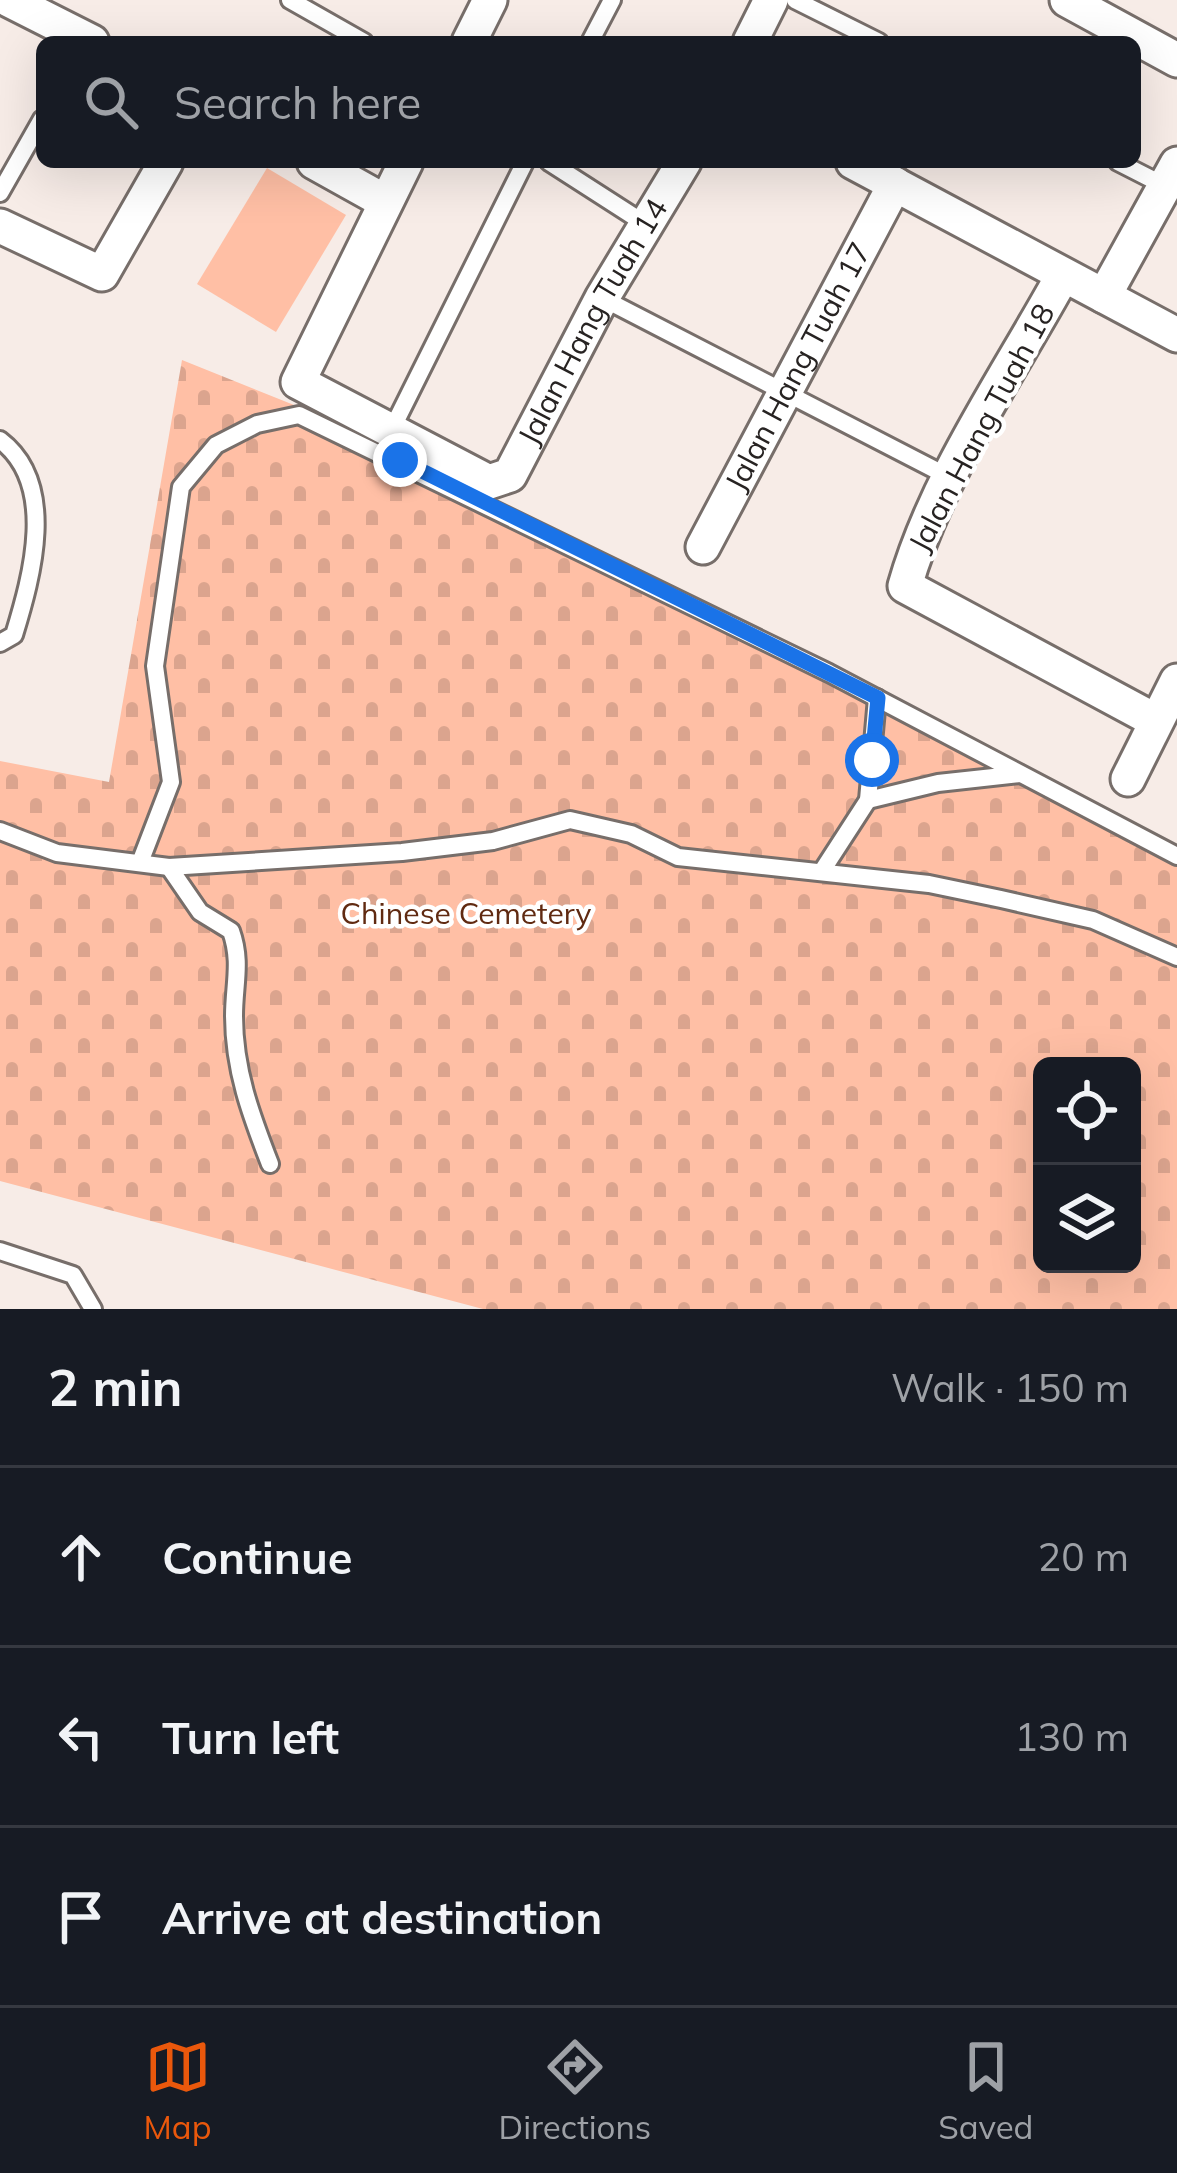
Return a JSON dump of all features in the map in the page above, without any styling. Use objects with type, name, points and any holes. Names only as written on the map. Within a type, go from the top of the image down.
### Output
[{"type":"street","points":[[9,0],[78,36]]},
{"type":"street","points":[[472,36],[490,0]]},
{"type":"street","points":[[753,36],[771,0]]},
{"type":"street","points":[[1067,0],[1133,36]]},
{"type":"street","points":[[1141,40],[1177,60]]},
{"type":"street","points":[[0,226],[102,274],[163,168]]},
{"type":"street","points":[[325,168],[384,201]]},
{"type":"street","points":[[389,434],[298,382],[403,168]]},
{"type":"street","name":"Jalan Hang Tuah 14","points":[[389,434],[489,482],[510,475],[602,298],[680,168]]},
{"type":"street","points":[[864,168],[1177,335]]},
{"type":"street","points":[[1104,296],[1173,180]]},
{"type":"street","name":"Jalan Hang Tuah 17","points":[[703,547],[895,184]]},
{"type":"street","name":"Jalan Hang Tuah 18","points":[[1063,275],[951,478],[915,550],[905,586],[1156,721]]},
{"type":"street","points":[[1128,779],[1177,681]]},
{"type":"lane","points":[[290,0],[353,36]]},
{"type":"lane","points":[[593,36],[612,0]]},
{"type":"lane","points":[[795,0],[867,36]]},
{"type":"lane","points":[[0,194],[36,130]]},
{"type":"lane","points":[[389,434],[522,168]]},
{"type":"lane","points":[[558,168],[647,225]]},
{"type":"lane","points":[[1136,168],[1173,180]]},
{"type":"lane","points":[[602,298],[951,478]]},
{"type":"lane","points":[[141,860],[171,782],[155,666],[181,487],[216,445],[257,424],[299,415],[878,698],[1177,856]]},
{"type":"lane","points":[[0,440],[20,455],[34,498],[35,536],[14,635],[0,643]]},
{"type":"lane","points":[[822,871],[868,800],[878,698]]},
{"type":"lane","points":[[868,800],[938,783],[1020,774]]},
{"type":"lane","points":[[0,831],[57,853],[169,867],[402,852],[493,841],[570,820],[631,834],[678,857],[928,884],[1093,920],[1177,957]]},
{"type":"lane","points":[[169,867],[200,912],[231,931],[236,944],[237,1061],[244,1097],[271,1164]]},
{"type":"lane","points":[[0,1251],[73,1275],[94,1309]]},
{"type":"green space","points":[[267,168],[346,215],[276,332],[197,284]]},
{"type":"green space","name":"Chinese Cemetery","points":[[182,360],[294,405],[1177,849],[1177,1309],[483,1309],[0,1181],[0,761],[109,782]]},
{"type":"route","points":[[400,460],[878,698],[872,760]]}]
